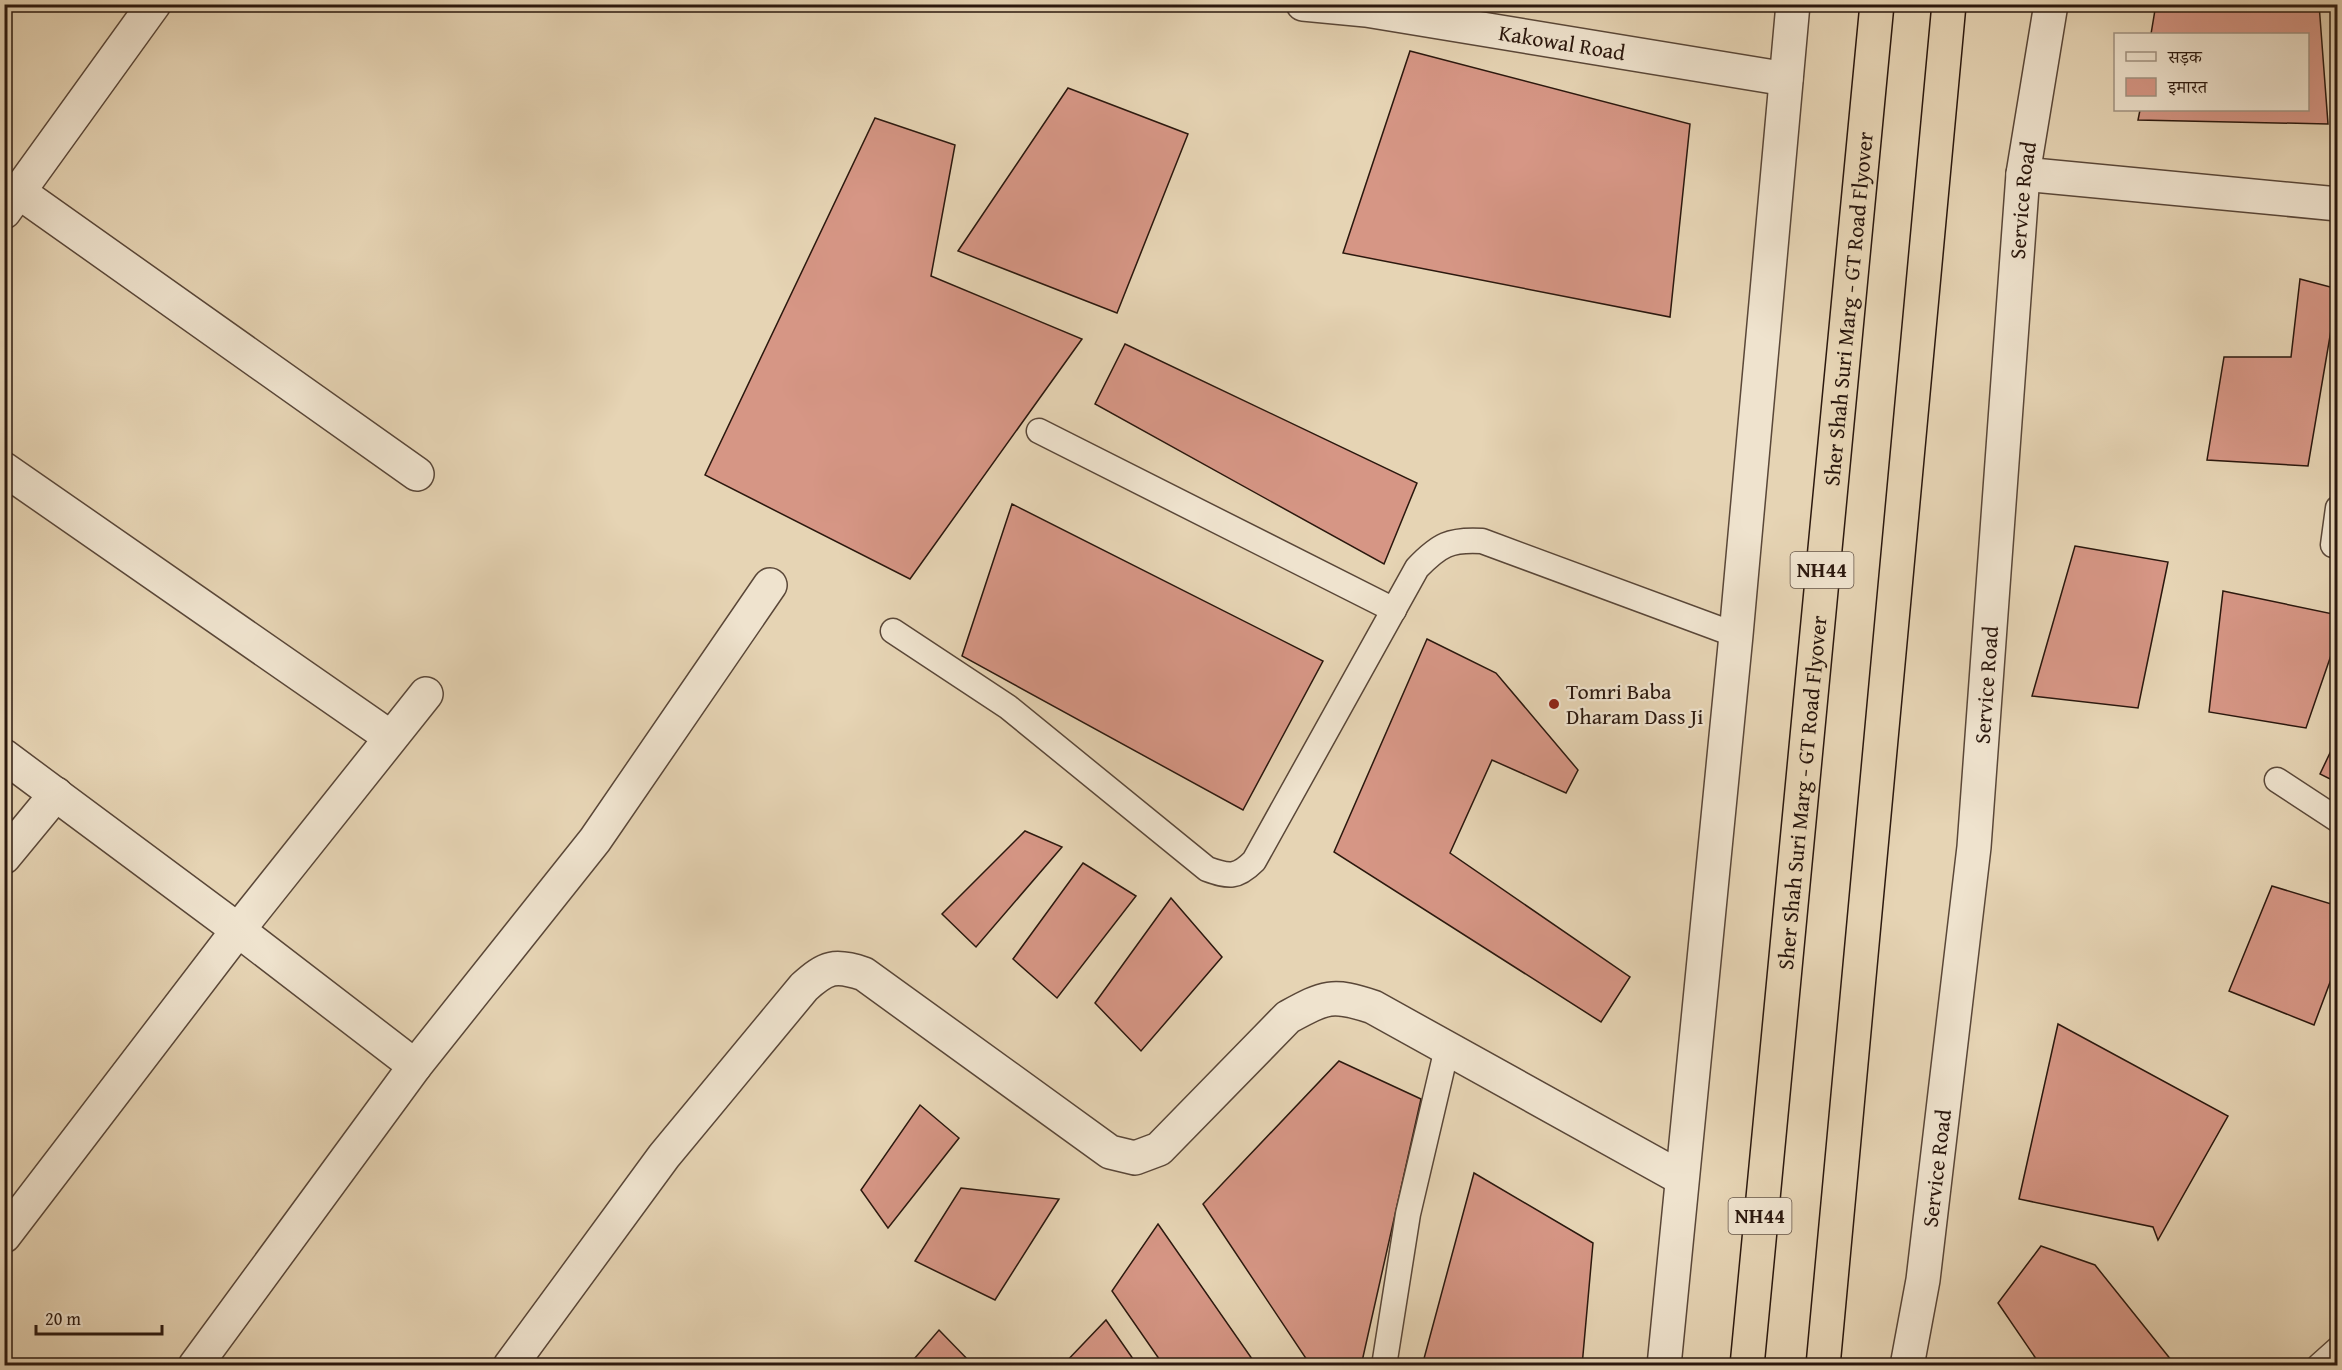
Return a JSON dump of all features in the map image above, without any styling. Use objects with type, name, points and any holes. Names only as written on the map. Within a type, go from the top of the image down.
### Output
[{"type":"highway","name":"Sher Shah Suri Marg - GT Road Flyover","points":[[1747,1365],[1877,4]]},
{"type":"highway","points":[[1823,1365],[1949,4]]},
{"type":"street","points":[[154,4],[12,202],[417,474]]},
{"type":"street","name":"Kakowal Road","points":[[1303,4],[1366,10],[1786,79]]},
{"type":"street","points":[[1664,1365],[1736,635],[1793,4]]},
{"type":"street","name":"Service Road","points":[[1907,1365],[1923,1280],[1974,847],[2023,174],[2051,4]]},
{"type":"street","points":[[2023,174],[2337,204]]},
{"type":"street","points":[[4,469],[390,737]]},
{"type":"street","points":[[195,1365],[416,1066],[595,840],[770,585]]},
{"type":"street","points":[[4,1236],[238,930],[426,694]]},
{"type":"street","points":[[4,756],[416,1066]]},
{"type":"street","points":[[4,857],[56,794]]},
{"type":"street","points":[[510,1365],[664,1156],[804,987],[821,971],[843,967],[864,974],[1110,1152],[1135,1158],[1159,1149],[1288,1017],[1315,1002],[1343,997],[1373,1007],[1681,1179]]},
{"type":"lane","points":[[1039,431],[1394,610]]},
{"type":"lane","points":[[2333,545],[2337,507]]},
{"type":"lane","points":[[893,631],[1008,707],[1118,793],[1207,869],[1225,876],[1243,872],[1254,861],[1417,568],[1435,548],[1460,540],[1482,541],[1736,635]]},
{"type":"lane","points":[[2277,780],[2337,820]]},
{"type":"lane","points":[[1384,1365],[1408,1214],[1447,1048]]},
{"type":"lane","points":[[2319,1365],[2337,1349]]},
{"type":"building","points":[[2156,4],[2319,4],[2328,124],[2138,120],[2140,111],[2309,111],[2309,33],[2151,33]]},
{"type":"building","points":[[1410,51],[1690,124],[1670,317],[1343,253]]},
{"type":"building","points":[[1068,88],[1188,134],[1117,313],[958,251]]},
{"type":"building","points":[[875,118],[955,145],[931,276],[1082,339],[910,579],[705,475]]},
{"type":"building","points":[[2300,279],[2338,289],[2308,466],[2207,460],[2224,357],[2291,357]]},
{"type":"building","points":[[1125,344],[1417,483],[1384,564],[1095,404]]},
{"type":"building","points":[[1012,504],[1323,661],[1243,810],[962,656]]},
{"type":"building","points":[[2075,546],[2168,562],[2138,708],[2032,696]]},
{"type":"building","points":[[2223,591],[2338,615],[2338,635],[2306,728],[2209,712]]},
{"type":"building","points":[[1427,639],[1496,673],[1578,770],[1566,793],[1492,760],[1450,853],[1630,977],[1601,1022],[1334,852]]},
{"type":"building","points":[[2338,736],[2338,783],[2320,774]]},
{"type":"building","points":[[1025,831],[1062,847],[976,947],[942,914]]},
{"type":"building","points":[[1083,863],[1136,896],[1057,998],[1013,959]]},
{"type":"building","points":[[2272,886],[2338,906],[2338,961],[2314,1025],[2229,991]]},
{"type":"building","points":[[1171,898],[1222,957],[1141,1051],[1095,1003]]},
{"type":"building","points":[[2058,1024],[2228,1116],[2158,1240],[2153,1227],[2019,1199]]},
{"type":"building","points":[[1339,1061],[1421,1099],[1361,1366],[1311,1366],[1203,1204]]},
{"type":"building","points":[[920,1105],[959,1138],[888,1228],[861,1190]]},
{"type":"building","points":[[1474,1173],[1593,1243],[1582,1366],[1422,1366]]},
{"type":"building","points":[[961,1188],[1059,1199],[995,1300],[915,1261]]},
{"type":"building","points":[[1158,1224],[1257,1366],[1164,1366],[1112,1291]]},
{"type":"building","points":[[2041,1246],[2095,1265],[2176,1366],[2041,1366],[1998,1303]]},
{"type":"building","points":[[1106,1320],[1138,1366],[1062,1366]]},
{"type":"building","points":[[939,1330],[974,1366],[908,1366]]},
{"type":"place","name":"Tomri Baba Dharam Dass Ji","points":[[1554,704]]}]
